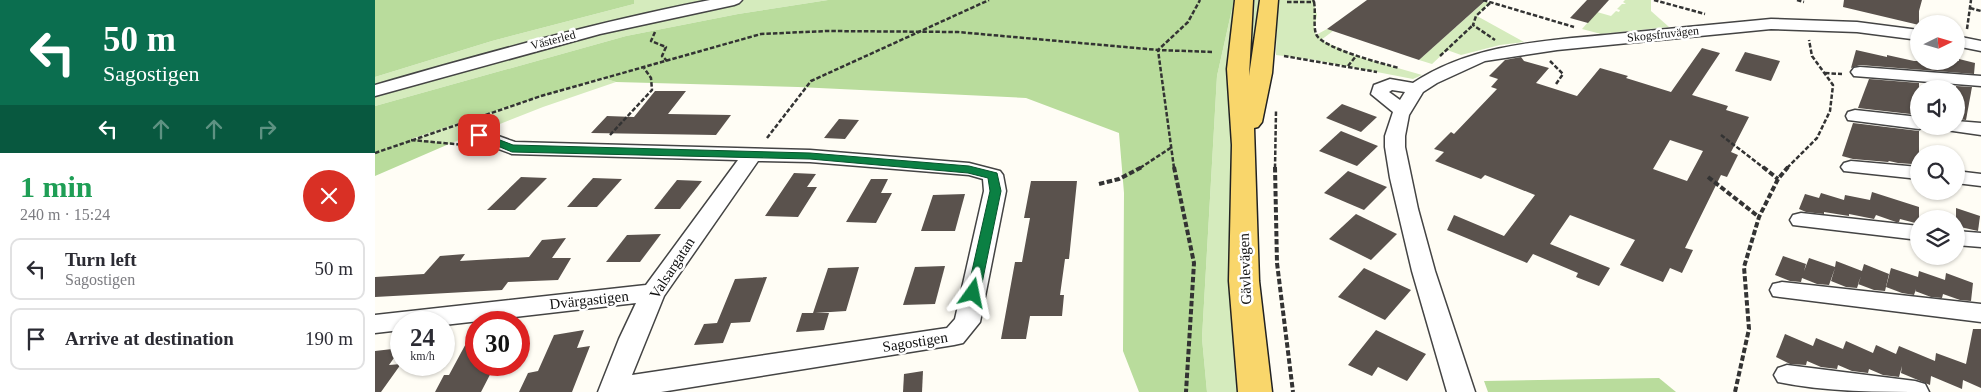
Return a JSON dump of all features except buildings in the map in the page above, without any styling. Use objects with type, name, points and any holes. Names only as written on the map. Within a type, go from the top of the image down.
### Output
[{"type":"main road","name":"Gävlevägen","points":[[1244,0],[1237,69],[1244,145],[1244,281],[1255,392]]},
{"type":"main road","name":"Gävlevägen","points":[[1244,145],[1276,1]]},
{"type":"street","name":"Västerled","points":[[375,91],[657,9],[734,0]]},
{"type":"street","name":"Skogsfruvägen","points":[[1461,392],[1440,324],[1399,170],[1395,136],[1402,110],[1416,89],[1431,78],[1480,57],[1521,49],[1741,26],[1805,25],[1857,27],[1910,34]]},
{"type":"street","points":[[1965,38],[1981,46]]},
{"type":"street","points":[[1860,72],[1981,81]]},
{"type":"street","points":[[1402,110],[1380,94],[1380,88],[1390,84],[1399,84],[1416,89]]},
{"type":"street","points":[[1855,116],[1910,122]]},
{"type":"street","points":[[1965,127],[1981,129]]},
{"type":"street","name":"Sagostigen","points":[[484,137],[512,148],[830,158],[969,169],[993,176],[995,191],[967,322],[954,336],[613,390]]},
{"type":"street","name":"Valsargatan","points":[[613,390],[632,339],[653,293],[752,155]]},
{"type":"street","points":[[1851,167],[1910,173]]},
{"type":"street","points":[[1965,178],[1981,180]]},
{"type":"street","points":[[1801,220],[1910,232]]},
{"type":"street","points":[[1965,239],[1981,240]]},
{"type":"street","points":[[1782,290],[1981,313]]},
{"type":"street","name":"Dvärgastigen","points":[[375,324],[653,293]]},
{"type":"street","points":[[1787,375],[1915,392]]},
{"type":"path","points":[[752,155],[811,81],[989,0]]},
{"type":"path","points":[[1158,50],[1188,24],[1196,12],[1200,0]]},
{"type":"path","points":[[1483,0],[1582,29]]},
{"type":"path","points":[[1654,0],[1707,14]]},
{"type":"path","points":[[1797,0],[1805,2]]},
{"type":"path","points":[[1965,26],[1971,0]]},
{"type":"path","points":[[1276,1],[1313,1],[1317,16],[1314,30],[1320,40],[1356,56],[1402,69]]},
{"type":"path","points":[[1437,59],[1473,25],[1476,16],[1491,2]]},
{"type":"path","points":[[1970,8],[1981,10]]},
{"type":"path","points":[[657,9],[657,26],[651,41],[667,48],[662,56],[667,61]]},
{"type":"path","points":[[1473,25],[1489,34],[1500,45]]},
{"type":"path","points":[[1735,392],[1749,329],[1744,267],[1759,217],[1778,179],[1817,138],[1830,111],[1833,85],[1812,56],[1805,25]]},
{"type":"path","points":[[375,153],[541,96],[761,34],[827,31],[921,31],[1020,37],[1158,50],[1212,52]]},
{"type":"path","points":[[1158,50],[1173,164],[1194,263],[1186,392]]},
{"type":"path","points":[[1284,56],[1384,73]]},
{"type":"path","points":[[1348,66],[1356,56]]},
{"type":"path","points":[[595,151],[652,90],[651,78],[644,68]]},
{"type":"path","points":[[1555,84],[1563,74]]},
{"type":"path","points":[[1276,107],[1275,218],[1277,263],[1293,392]]},
{"type":"path","points":[[1721,135],[1778,179]]},
{"type":"path","points":[[410,140],[467,146],[484,137]]},
{"type":"path","points":[[1099,184],[1112,183],[1129,177],[1172,147]]},
{"type":"path","points":[[1708,177],[1759,217]]},
{"type":"green space","points":[[375,0],[634,0],[634,4],[492,41],[375,77]]},
{"type":"green space","points":[[634,0],[828,0],[738,14],[626,36],[375,106],[375,77],[492,41],[634,4]]},
{"type":"green space","points":[[828,0],[1234,0],[1217,76],[1202,338],[1207,392],[1139,392],[1123,351],[1124,193],[1119,133],[1026,98],[798,87],[616,82],[603,78],[411,139],[449,144],[375,176],[375,106],[626,36],[738,14]]},
{"type":"green space","points":[[1234,0],[1313,0],[1317,15],[1314,29],[1316,35],[1327,29],[1333,31],[1321,40],[1356,56],[1422,75],[1413,79],[1315,60],[1276,55],[1277,6],[1244,145],[1255,392],[1207,392],[1202,338],[1217,76]]},
{"type":"green space","points":[[1625,0],[1651,0],[1651,11],[1669,27],[1601,34],[1582,29],[1597,12],[1611,16],[1616,11],[1619,12],[1620,10],[1617,9],[1622,4],[1626,4],[1623,2]]},
{"type":"green space","points":[[1484,2],[1490,2],[1477,16],[1524,42],[1500,45],[1461,55],[1447,50],[1432,64],[1419,60]]},
{"type":"green space","points":[[603,78],[616,82],[543,107],[449,144],[410,140],[458,123]]},
{"type":"green space","points":[[1659,378],[1676,392],[1488,392],[1484,381]]},
{"type":"route","points":[[479,135],[512,148],[810,156],[969,169],[993,176],[995,191],[973,293]]}]
